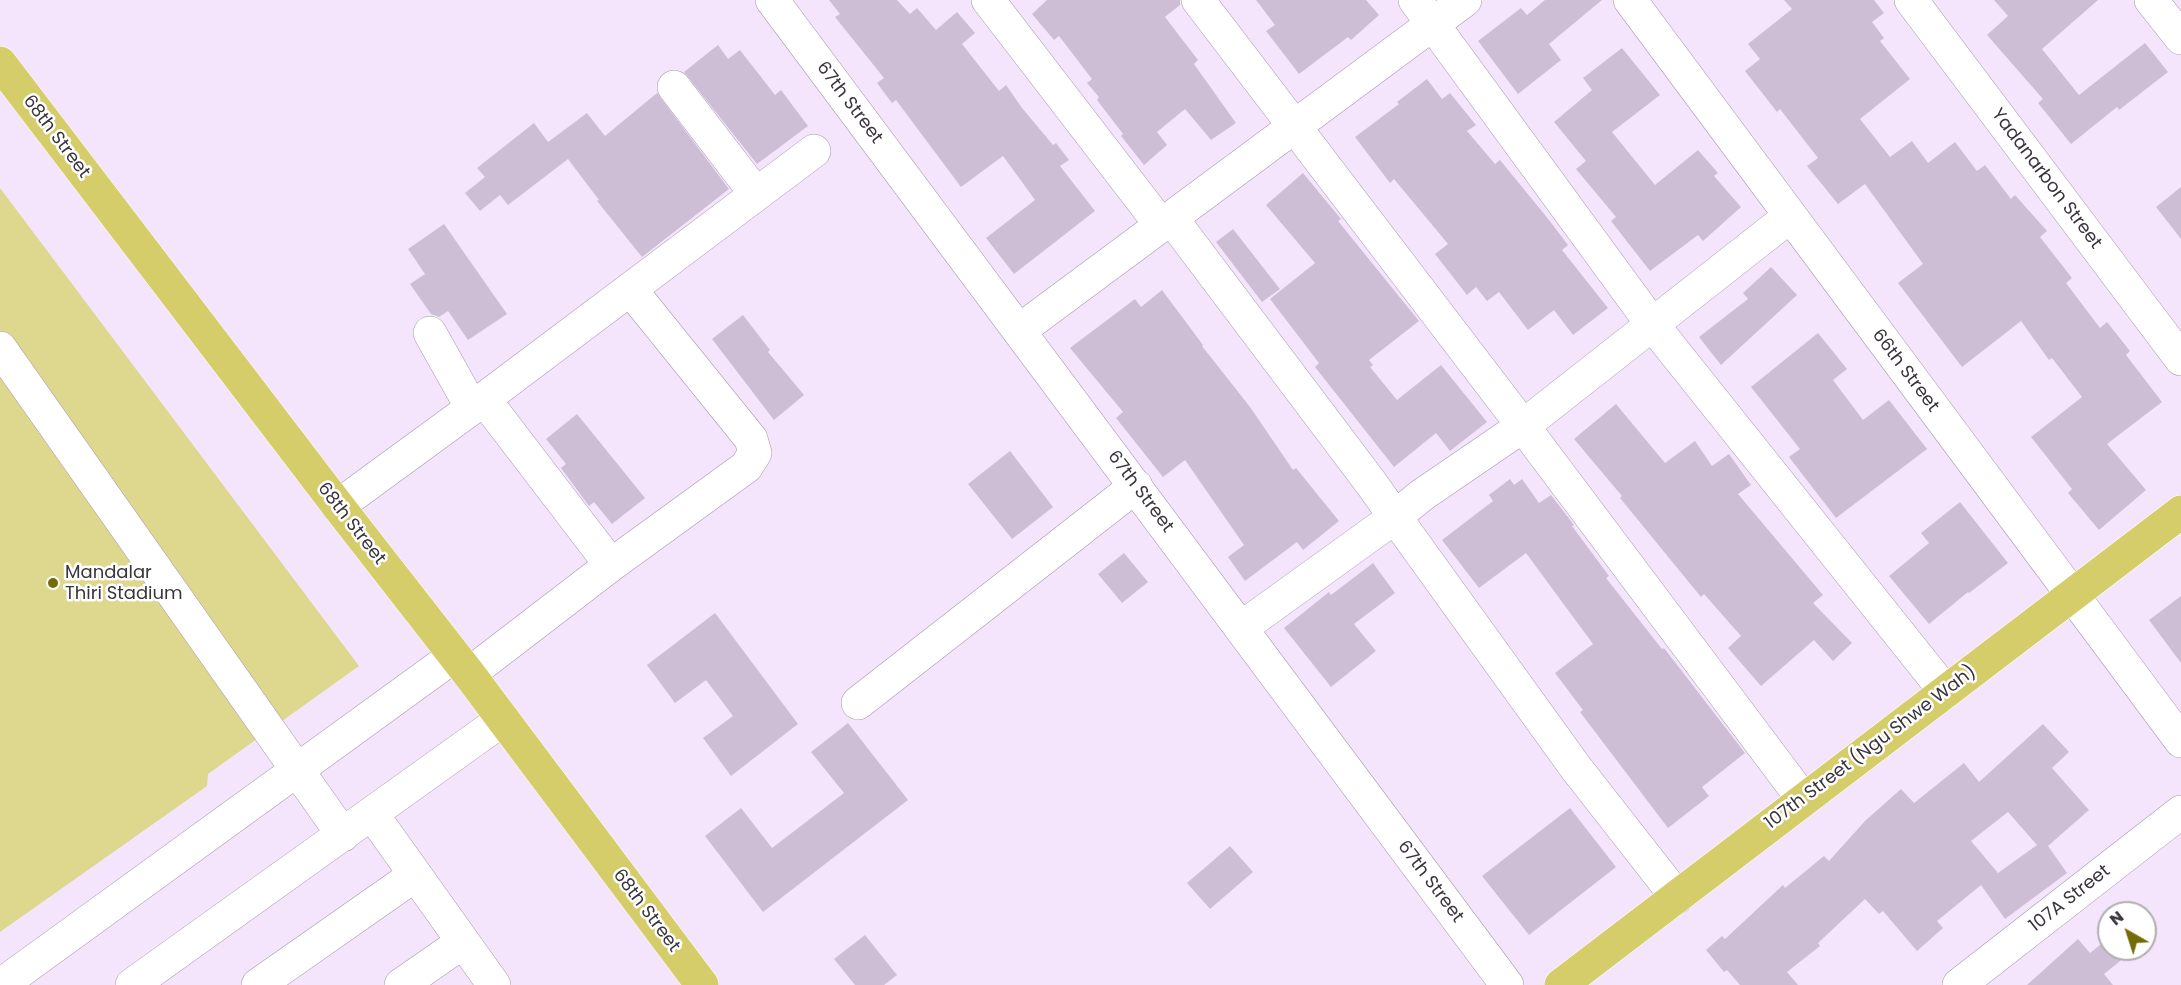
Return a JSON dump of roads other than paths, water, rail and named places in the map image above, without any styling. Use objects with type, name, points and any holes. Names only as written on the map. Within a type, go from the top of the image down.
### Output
[{"type":"main road","name":"68th Street","points":[[0,63],[462,665],[702,985]]},
{"type":"main road","name":"107th Street (Ngu Shwe Wah)","points":[[1562,985],[2181,512]]},
{"type":"street","name":"67th Street","points":[[772,0],[1507,985]]},
{"type":"street","points":[[988,0],[1167,222],[1364,474],[1576,768],[1677,897]]},
{"type":"street","points":[[1198,0],[1523,426],[1803,799]]},
{"type":"street","points":[[1020,330],[1295,126],[1424,12],[1465,0]]},
{"type":"street","name":"66th Street","points":[[1630,0],[2181,741]]},
{"type":"street","name":"Yadanarbon Street","points":[[1911,0],[2181,359]]},
{"type":"street","points":[[2151,0],[2181,38]]},
{"type":"street","points":[[1424,12],[1652,324],[1945,691]]},
{"type":"street","points":[[674,87],[756,194]]},
{"type":"street","points":[[338,506],[478,404],[814,151]]},
{"type":"street","points":[[1241,628],[1422,495],[1523,426],[1790,217]]},
{"type":"street","points":[[1,985],[298,771],[611,565],[746,467],[755,453],[751,439],[630,289]]},
{"type":"street","points":[[430,333],[478,404],[611,565]]},
{"type":"street","points":[[0,348],[344,835]]},
{"type":"street","points":[[858,703],[1136,486]]},
{"type":"street","points":[[132,985],[502,720]]},
{"type":"street","name":"107A Street","points":[[1959,985],[2181,812]]},
{"type":"street","points":[[372,814],[494,985]]},
{"type":"street","points":[[258,985],[415,874]]},
{"type":"street","points":[[400,985],[462,942]]},
{"type":"place","name":"Mandalar Thiri Stadium","points":[[53,583]]}]
